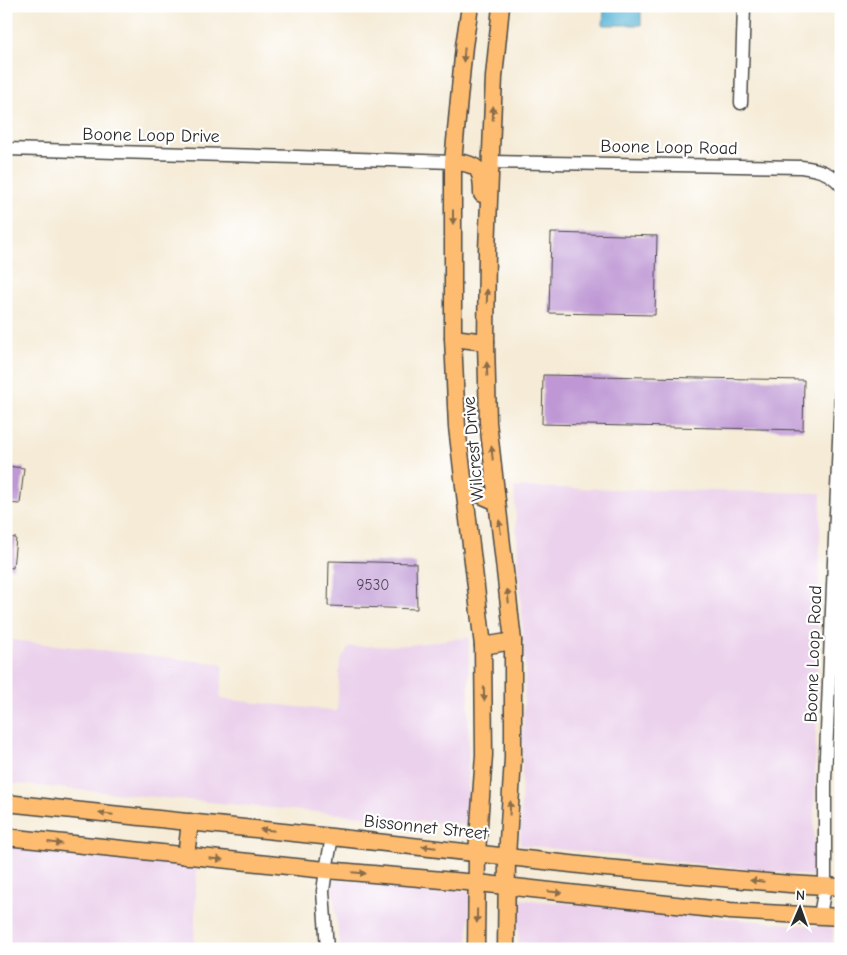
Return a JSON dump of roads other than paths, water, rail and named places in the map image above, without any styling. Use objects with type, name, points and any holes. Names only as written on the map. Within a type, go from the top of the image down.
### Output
[{"type":"main road","name":"Wilcrest Drive","points":[[470,6],[464,46],[453,162],[453,338],[457,427],[483,646],[484,755],[477,853],[476,949]]},
{"type":"main road","name":"Wilcrest Drive","points":[[501,6],[494,77],[487,250],[486,342],[488,422],[513,641],[513,758],[507,857],[506,949]]},
{"type":"main road","points":[[453,162],[464,162],[472,165],[478,169],[482,178],[482,230],[487,250]]},
{"type":"main road","points":[[453,338],[486,342]]},
{"type":"main road","points":[[465,488],[497,502]]},
{"type":"main road","points":[[483,646],[513,641]]},
{"type":"main road","name":"Bissonnet Street","points":[[6,803],[606,868],[833,887]]},
{"type":"main road","points":[[186,856],[190,822]]},
{"type":"main road","points":[[6,837],[326,870],[478,883],[730,911],[841,917]]},
{"type":"street","points":[[741,103],[744,6]]},
{"type":"street","name":"Boone Loop Drive","points":[[6,149],[453,162]]},
{"type":"street","name":"Boone Loop Road","points":[[492,162],[801,167],[812,168],[829,174],[841,185]]},
{"type":"street","name":"Boone Loop Road","points":[[820,916],[833,887],[826,780],[841,392]]},
{"type":"street","points":[[327,949],[323,891],[332,837]]},
{"type":"water","points":[[604,6],[641,6],[641,25],[603,25]]}]
